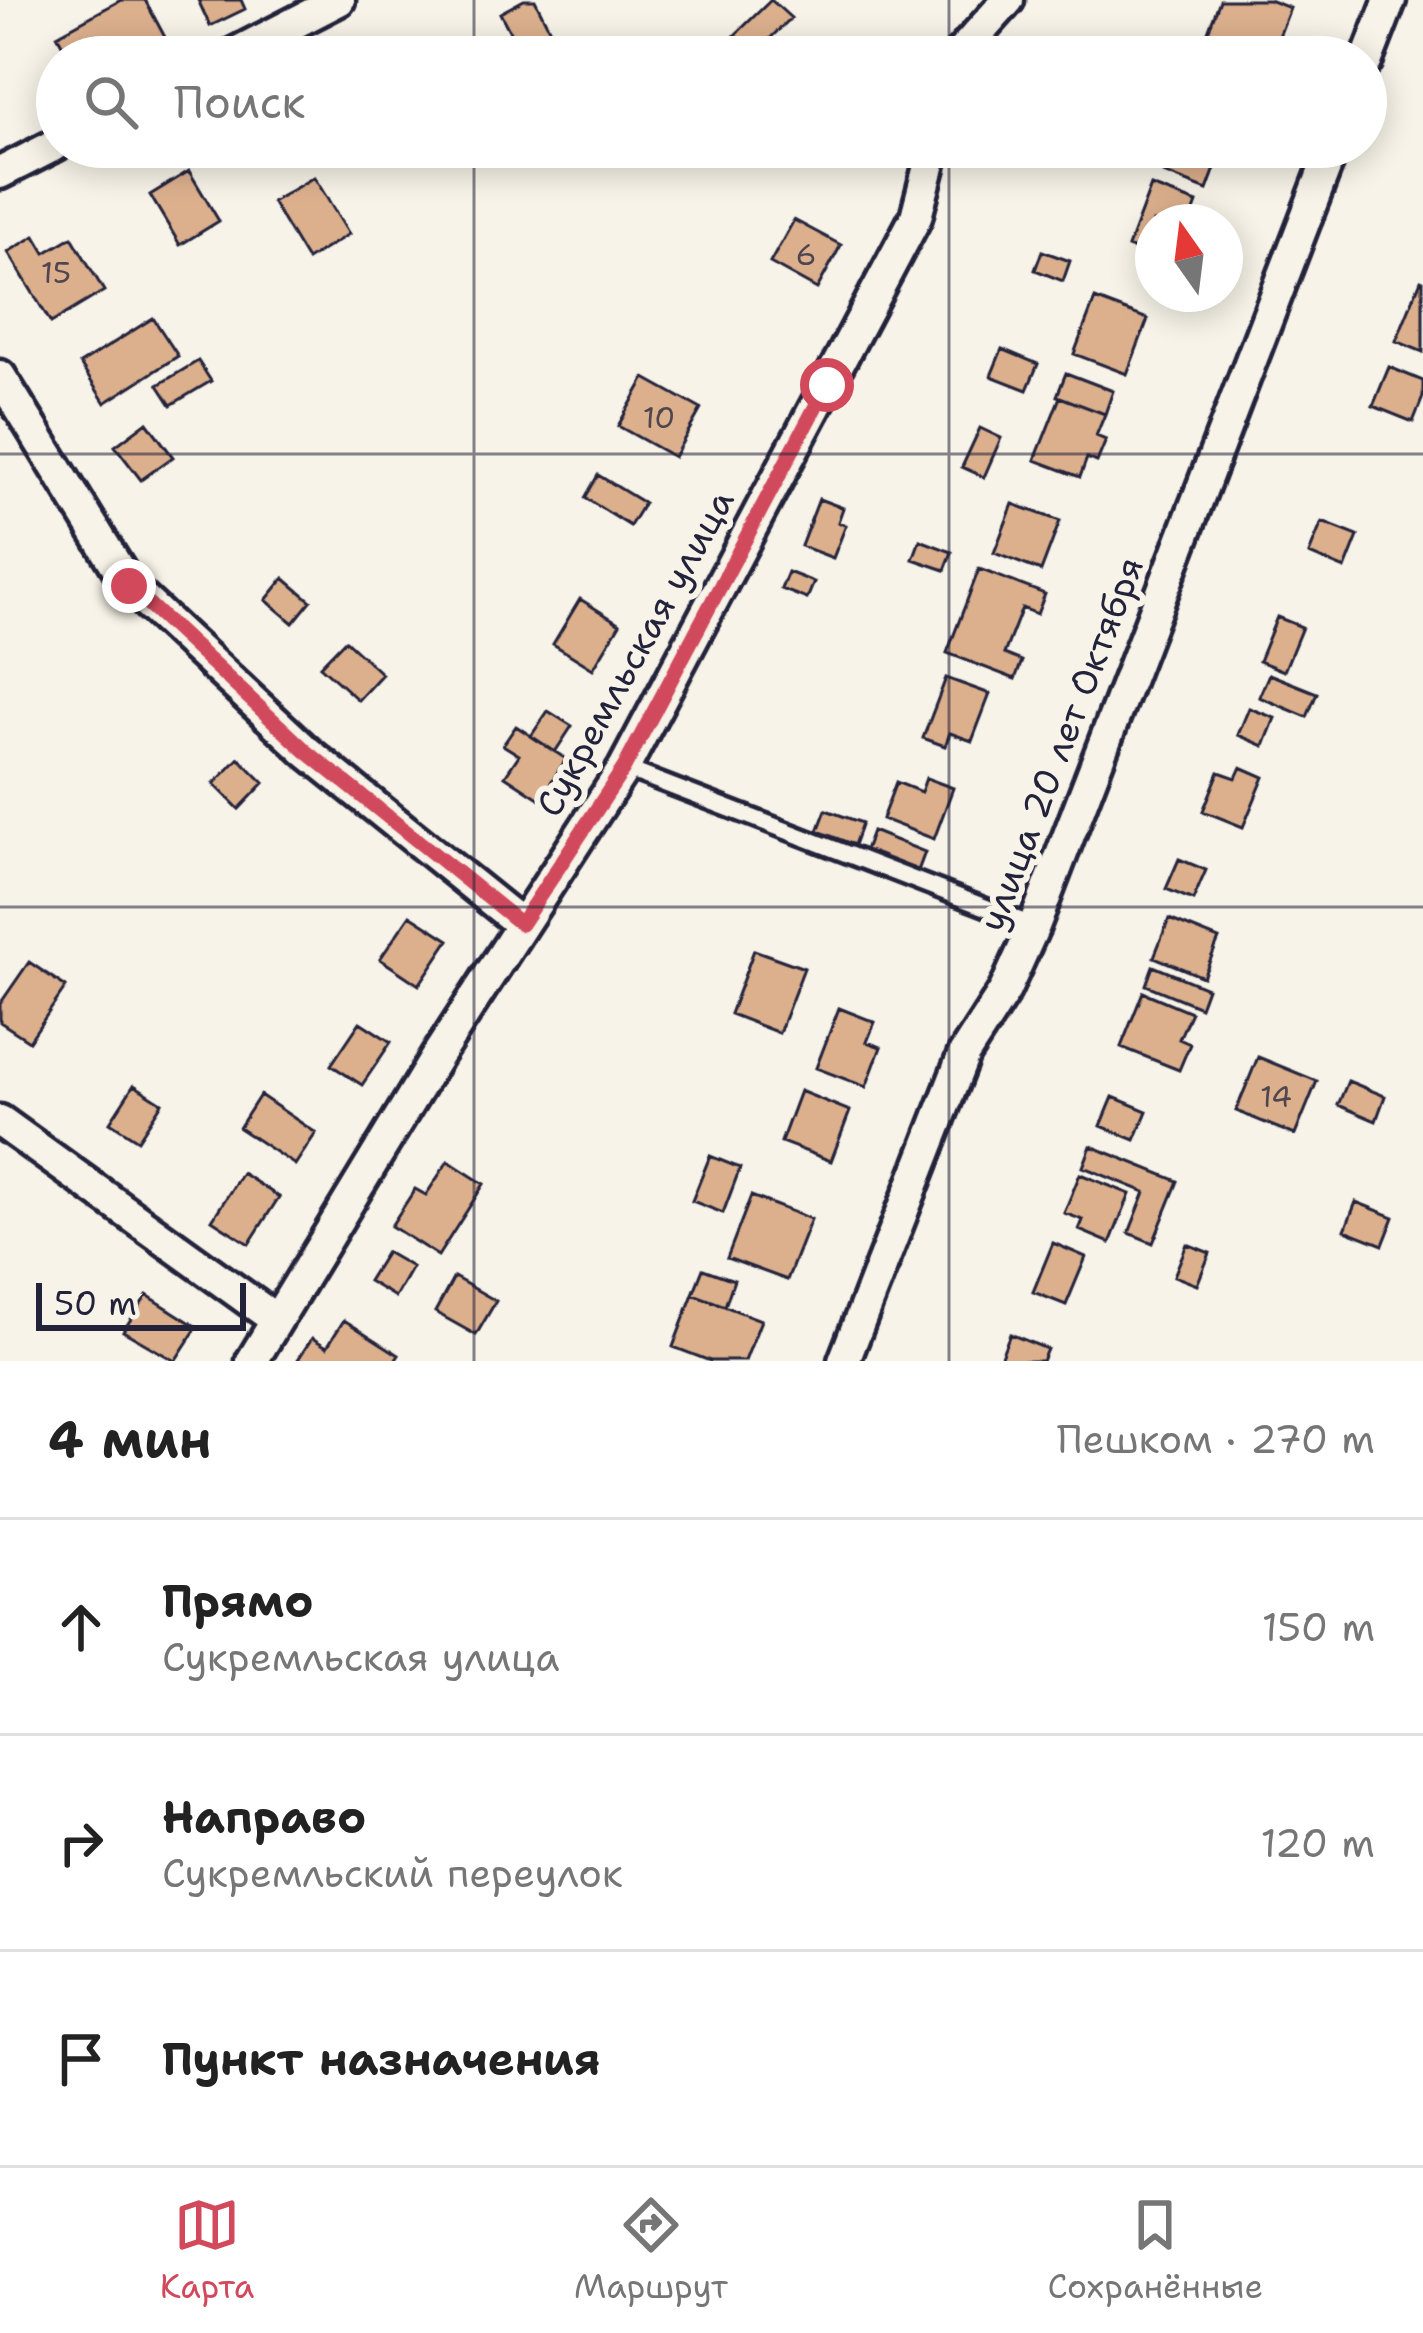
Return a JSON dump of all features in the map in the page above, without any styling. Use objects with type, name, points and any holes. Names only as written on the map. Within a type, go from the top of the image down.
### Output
[{"type":"street","points":[[269,36],[340,0]]},
{"type":"street","points":[[976,36],[1008,0]]},
{"type":"street","points":[[1376,36],[1390,0]]},
{"type":"street","points":[[0,173],[36,155]]},
{"type":"street","name":"Сукремльская улица","points":[[252,1361],[521,924],[624,768],[916,218],[929,168]]},
{"type":"street","name":"улица 20 лет Октября","points":[[844,1361],[964,1054],[1005,990],[1034,926],[1325,168]]},
{"type":"street","points":[[0,376],[129,586],[306,751],[521,924]]},
{"type":"street","points":[[0,1121],[275,1319]]},
{"type":"lane","points":[[624,768],[1034,926]]},
{"type":"building","points":[[121,0],[145,0],[164,36],[58,36]]},
{"type":"building","points":[[198,0],[241,0],[245,9],[210,26]]},
{"type":"building","points":[[524,0],[535,0],[553,36],[512,36],[500,13]]},
{"type":"building","points":[[771,0],[791,18],[772,36],[735,35]]},
{"type":"building","points":[[1220,0],[1269,0],[1290,8],[1279,36],[1206,36]]},
{"type":"building","points":[[1165,168],[1215,168],[1207,190],[1163,173]]},
{"type":"building","points":[[189,171],[219,221],[180,245],[150,195]]},
{"type":"building","points":[[314,177],[349,234],[307,260],[272,202]]},
{"type":"building","points":[[1151,186],[1197,203],[1197,204],[1144,204]]},
{"type":"building","points":[[794,220],[841,245],[817,289],[770,263]]},
{"type":"building","points":[[35,236],[45,253],[72,237],[104,291],[51,323],[8,252]]},
{"type":"building","points":[[1042,251],[1070,261],[1063,281],[1035,270]]},
{"type":"building","points":[[1423,281],[1423,352],[1396,341]]},
{"type":"building","points":[[1095,299],[1148,319],[1127,374],[1074,354]]},
{"type":"building","points":[[153,318],[178,356],[105,403],[80,364]]},
{"type":"building","points":[[1002,349],[1038,364],[1027,390],[991,376]]},
{"type":"building","points":[[198,361],[211,381],[171,405],[158,385]]},
{"type":"building","points":[[1389,367],[1423,381],[1423,397],[1413,422],[1373,406]]},
{"type":"building","points":[[1066,373],[1113,391],[1105,414],[1057,396]]},
{"type":"building","points":[[645,378],[701,409],[674,457],[618,426]]},
{"type":"building","points":[[1060,397],[1105,414],[1096,436],[1106,440],[1097,462],[1087,458],[1080,477],[1035,460]]},
{"type":"building","points":[[147,422],[173,457],[141,480],[115,446]]},
{"type":"building","points":[[980,428],[1001,438],[984,477],[962,467]]},
{"type":"building","points":[[598,475],[644,503],[630,526],[585,498]]},
{"type":"building","points":[[819,499],[843,508],[838,522],[846,525],[833,558],[801,546]]},
{"type":"building","points":[[1013,504],[1060,521],[1041,571],[994,553]]},
{"type":"building","points":[[1322,522],[1358,536],[1345,569],[1309,554]]},
{"type":"building","points":[[920,540],[952,552],[945,570],[913,559]]},
{"type":"building","points":[[979,569],[1045,594],[1037,614],[1022,608],[1004,654],[1022,661],[1015,679],[947,653]]},
{"type":"building","points":[[788,572],[814,582],[807,599],[781,589]]},
{"type":"building","points":[[284,578],[311,601],[293,623],[266,600]]},
{"type":"building","points":[[580,599],[620,624],[593,669],[553,644]]},
{"type":"building","points":[[1277,617],[1302,627],[1284,671],[1259,661]]},
{"type":"building","points":[[345,640],[382,674],[358,700],[320,666]]},
{"type":"building","points":[[1269,674],[1317,693],[1307,717],[1259,697]]},
{"type":"building","points":[[946,678],[990,694],[972,741],[950,733],[945,746],[923,738]]},
{"type":"building","points":[[1249,708],[1275,718],[1264,746],[1238,735]]},
{"type":"building","points":[[548,711],[572,726],[555,752],[531,736]]},
{"type":"building","points":[[516,726],[566,759],[540,799],[505,776],[519,755],[503,745]]},
{"type":"building","points":[[239,758],[264,783],[239,809],[214,784]]},
{"type":"building","points":[[1241,767],[1264,777],[1243,827],[1203,811],[1219,772],[1236,778]]},
{"type":"building","points":[[926,778],[953,788],[934,839],[882,819],[896,782],[921,792]]},
{"type":"building","points":[[826,810],[862,823],[854,845],[818,831]]},
{"type":"building","points":[[872,831],[925,852],[915,879],[862,858]]},
{"type":"building","points":[[1179,859],[1206,870],[1193,900],[1166,889]]},
{"type":"building","points":[[410,915],[449,940],[419,985],[380,959]]},
{"type":"building","points":[[1169,919],[1219,939],[1203,977],[1154,957]]},
{"type":"building","points":[[754,950],[804,968],[779,1033],[730,1014]]},
{"type":"building","points":[[29,962],[66,987],[29,1041],[0,1022],[0,1004]]},
{"type":"building","points":[[1153,966],[1207,988],[1200,1007],[1146,985]]},
{"type":"building","points":[[1143,992],[1191,1012],[1179,1039],[1190,1044],[1179,1070],[1121,1047]]},
{"type":"building","points":[[839,1008],[875,1022],[867,1042],[881,1047],[866,1087],[816,1068]]},
{"type":"building","points":[[360,1022],[391,1042],[362,1085],[331,1065]]},
{"type":"building","points":[[1258,1057],[1317,1081],[1295,1135],[1236,1111]]},
{"type":"building","points":[[1348,1081],[1385,1096],[1376,1121],[1338,1105]]},
{"type":"building","points":[[134,1085],[162,1103],[138,1140],[110,1122]]},
{"type":"building","points":[[800,1091],[850,1111],[831,1161],[781,1142]]},
{"type":"building","points":[[260,1095],[316,1133],[295,1165],[239,1128]]},
{"type":"building","points":[[1113,1097],[1147,1111],[1135,1140],[1101,1126]]},
{"type":"building","points":[[1091,1146],[1178,1181],[1153,1243],[1129,1233],[1145,1192],[1083,1167]]},
{"type":"building","points":[[710,1156],[740,1168],[723,1213],[692,1201]]},
{"type":"building","points":[[448,1161],[484,1184],[438,1256],[391,1226],[415,1189],[426,1195]]},
{"type":"building","points":[[242,1173],[279,1197],[249,1244],[212,1220]]},
{"type":"building","points":[[1080,1174],[1130,1194],[1110,1243],[1079,1230],[1083,1220],[1064,1213]]},
{"type":"building","points":[[751,1196],[811,1219],[787,1280],[727,1258]]},
{"type":"building","points":[[1356,1202],[1394,1217],[1383,1245],[1345,1230]]},
{"type":"building","points":[[1053,1243],[1086,1257],[1066,1305],[1033,1292]]},
{"type":"building","points":[[1187,1244],[1210,1253],[1197,1285],[1174,1276]]},
{"type":"building","points":[[386,1252],[412,1267],[395,1297],[368,1281]]},
{"type":"building","points":[[703,1269],[734,1280],[725,1306],[693,1294]]},
{"type":"building","points":[[454,1277],[496,1301],[476,1335],[435,1312]]},
{"type":"building","points":[[693,1294],[761,1320],[745,1361],[710,1361],[673,1347]]},
{"type":"building","points":[[147,1295],[197,1327],[175,1361],[123,1331]]},
{"type":"building","points":[[344,1320],[399,1355],[395,1361],[297,1361],[312,1338],[327,1347]]},
{"type":"building","points":[[1010,1334],[1047,1349],[1042,1361],[999,1361]]},
{"type":"route","points":[[129,586],[306,751],[521,924],[624,768],[827,385]]}]
